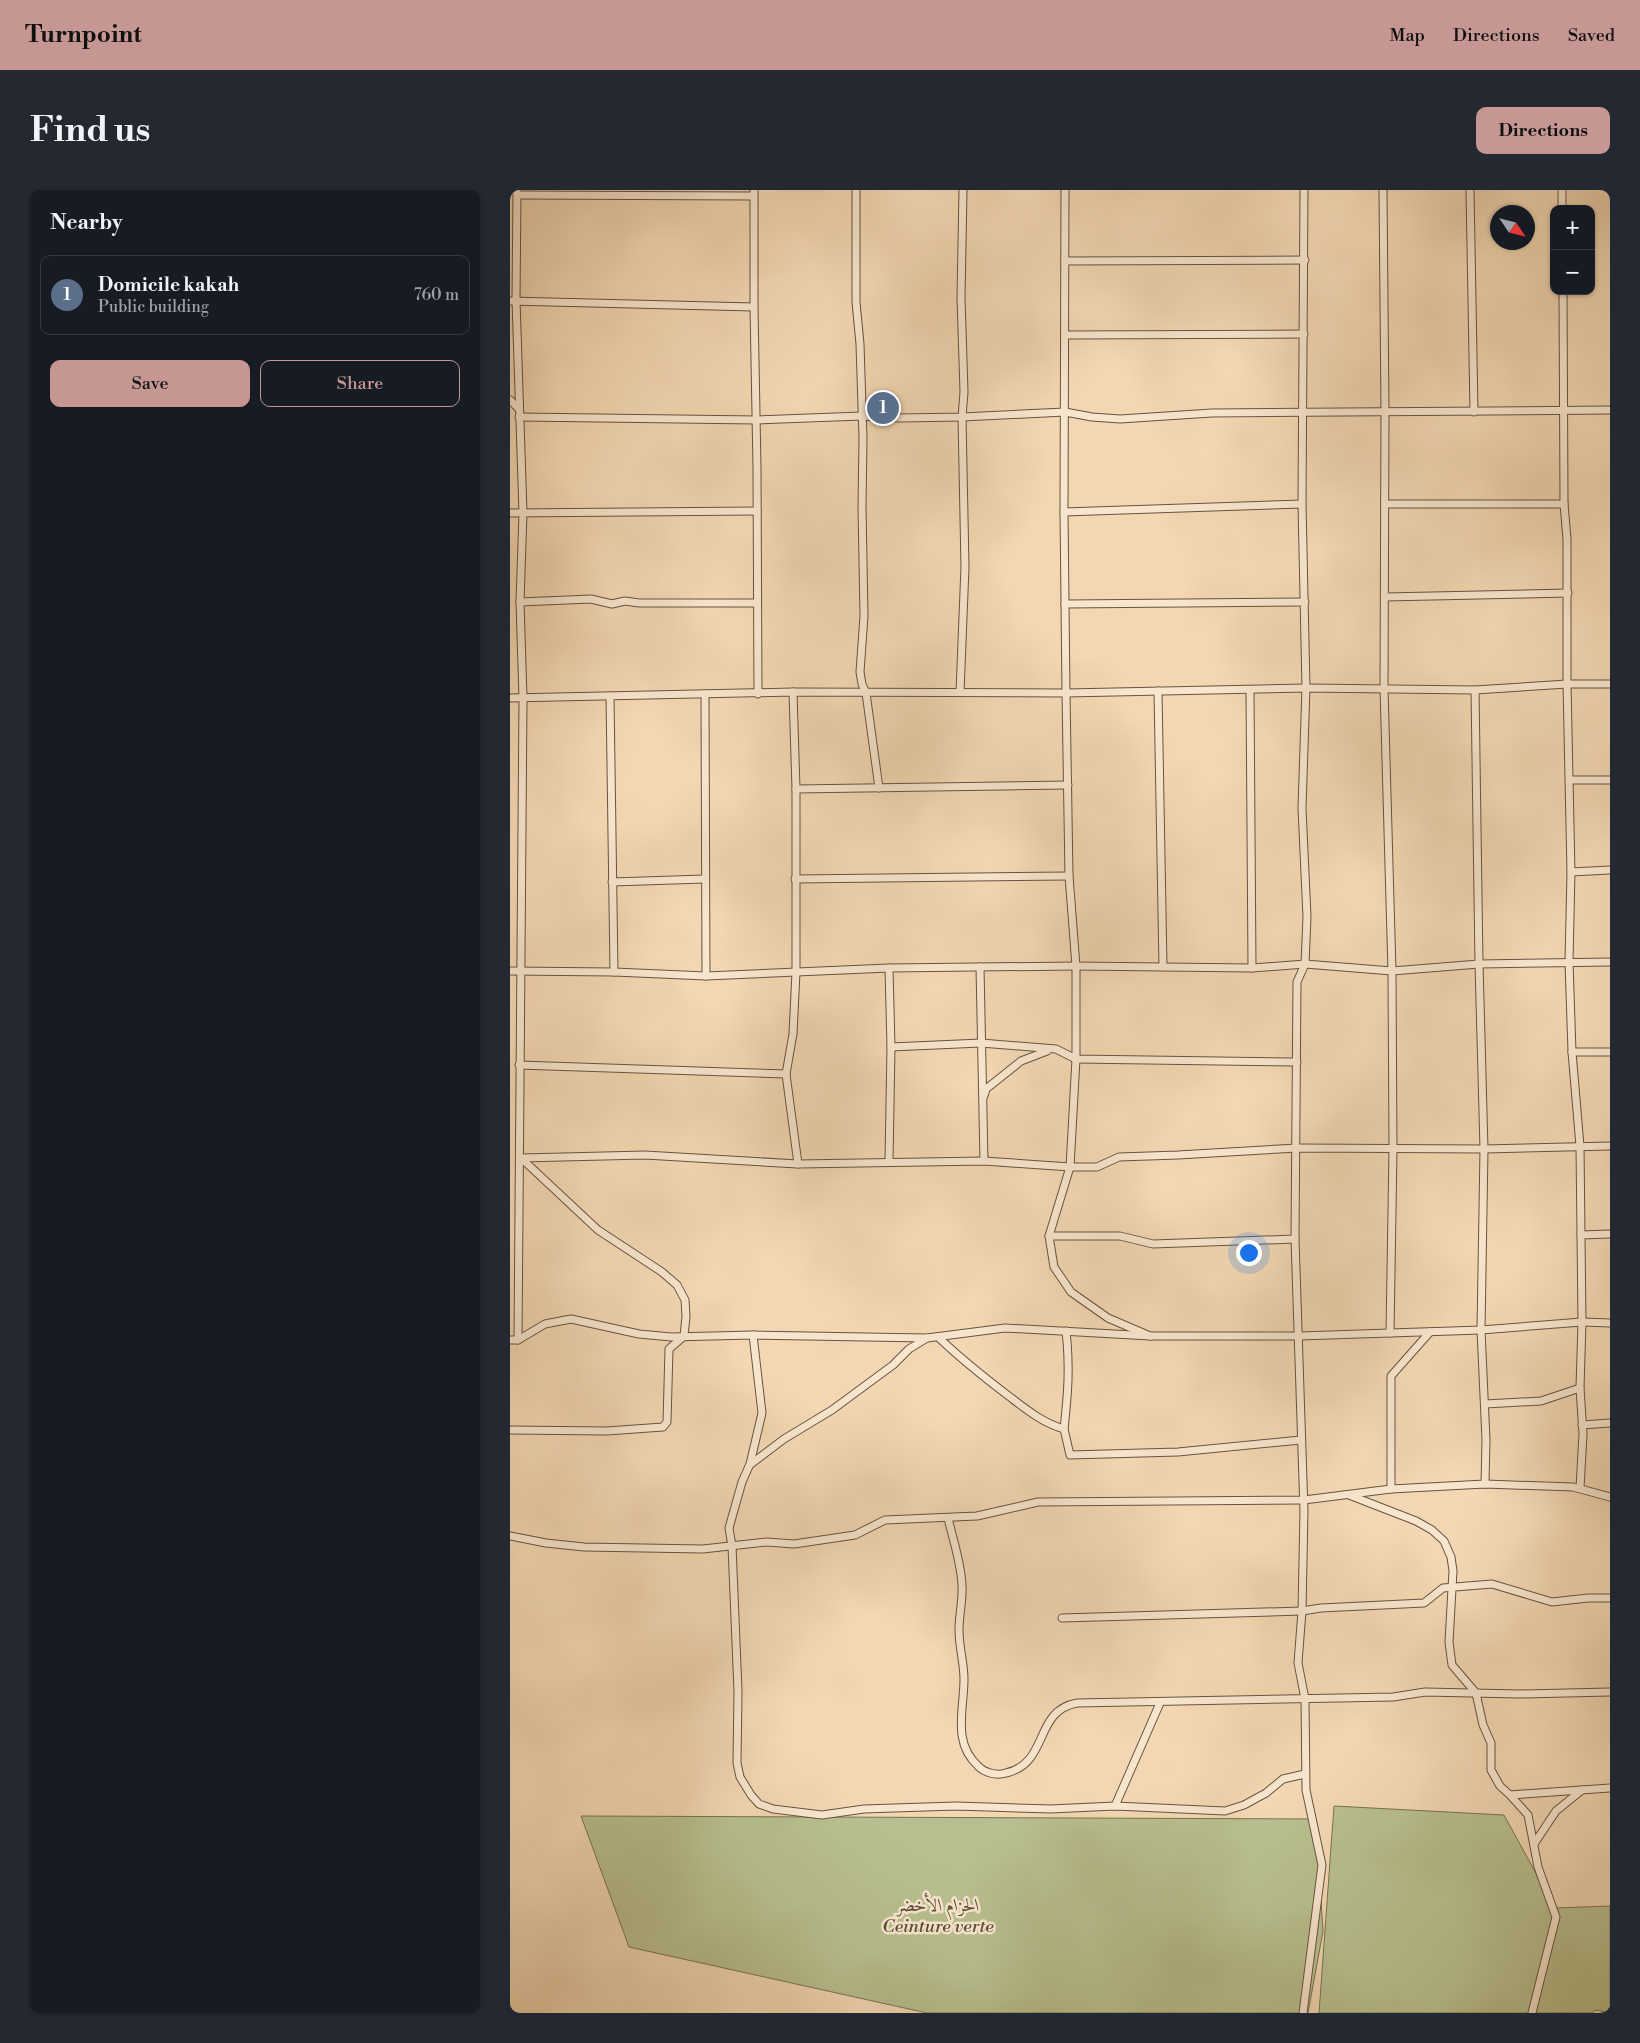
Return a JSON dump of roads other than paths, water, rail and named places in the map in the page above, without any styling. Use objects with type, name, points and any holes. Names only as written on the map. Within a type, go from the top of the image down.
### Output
[{"type":"street","points":[[856,190],[856,302],[860,344],[862,416],[862,580],[864,616],[860,672],[866,693],[879,788]]},
{"type":"street","points":[[960,692],[965,567],[961,253],[963,190]]},
{"type":"street","points":[[1065,190],[1064,512],[1066,693],[1069,876],[1076,966],[1076,1059],[1070,1167],[1049,1236],[1054,1267],[1071,1292],[1108,1318],[1150,1336]]},
{"type":"street","points":[[1304,190],[1302,504],[1306,688],[1302,808],[1307,917],[1305,964],[1297,982],[1295,1239],[1304,1500],[1302,1611],[1298,1663],[1305,1699],[1306,1790],[1322,1865],[1304,2013]]},
{"type":"street","points":[[1383,190],[1386,598],[1384,689],[1392,971],[1393,1149],[1390,1333]]},
{"type":"street","points":[[1470,190],[1474,412]]},
{"type":"street","points":[[1562,190],[1562,205]]},
{"type":"street","points":[[758,694],[754,193],[517,192],[513,300],[523,512],[520,602],[523,698],[519,1065],[521,1158],[514,1256],[514,1340],[545,1324],[571,1319],[639,1334],[671,1337],[753,1334],[927,1338],[1005,1328],[1150,1336],[1299,1336],[1482,1330],[1582,1322],[1610,1323]]},
{"type":"street","points":[[1065,261],[1304,260]]},
{"type":"street","points":[[1563,295],[1564,504],[1567,539],[1567,684],[1571,872],[1569,962],[1572,1052],[1580,1146],[1582,1322],[1580,1488]]},
{"type":"street","points":[[513,300],[754,307]]},
{"type":"street","points":[[1065,335],[1304,334]]},
{"type":"street","points":[[510,400],[518,408]]},
{"type":"street","points":[[518,417],[756,420],[862,416],[900,418],[962,417],[1065,412],[1092,417],[1120,419],[1212,413],[1564,412],[1610,410]]},
{"type":"street","points":[[1064,512],[1302,504]]},
{"type":"street","points":[[1385,504],[1564,504]]},
{"type":"street","points":[[510,513],[757,511]]},
{"type":"street","points":[[1386,598],[1568,593]]},
{"type":"street","points":[[520,602],[591,599],[612,604],[625,602],[758,603]]},
{"type":"street","points":[[1065,604],[1304,602]]},
{"type":"street","points":[[510,698],[793,692],[1066,693],[1306,688],[1475,690],[1567,684],[1610,684]]},
{"type":"street","points":[[1250,690],[1252,968]]},
{"type":"street","points":[[1475,690],[1484,1149],[1482,1330],[1486,1440],[1485,1484]]},
{"type":"street","points":[[1158,691],[1163,967]]},
{"type":"street","points":[[793,692],[796,789],[796,972],[793,1034],[786,1074],[798,1164]]},
{"type":"street","points":[[705,694],[704,879],[706,976]]},
{"type":"street","points":[[610,696],[614,972]]},
{"type":"street","points":[[1570,780],[1610,780]]},
{"type":"street","points":[[796,789],[1068,785]]},
{"type":"street","points":[[1571,872],[1610,870]]},
{"type":"street","points":[[795,879],[1069,876]]},
{"type":"street","points":[[612,882],[704,879]]},
{"type":"street","points":[[510,971],[614,972],[706,976],[889,968],[1076,966],[1252,968],[1305,964],[1392,971],[1479,964],[1610,962]]},
{"type":"street","points":[[980,967],[984,1161]]},
{"type":"street","points":[[889,968],[891,1047],[889,1161]]},
{"type":"street","points":[[891,1047],[981,1043],[1049,1050],[1056,1049],[1076,1059],[1297,1062]]},
{"type":"street","points":[[984,1099],[986,1089],[1022,1061],[1049,1050]]},
{"type":"street","points":[[1572,1052],[1610,1052]]},
{"type":"street","points":[[519,1065],[786,1074]]},
{"type":"street","points":[[521,1158],[645,1156],[798,1164],[889,1161],[984,1161],[1097,1167],[1119,1157],[1297,1148],[1484,1149],[1610,1146]]},
{"type":"street","points":[[510,1430],[607,1431],[663,1426],[667,1422],[669,1350],[684,1336],[686,1316],[685,1300],[677,1285],[662,1272],[598,1230],[521,1158]]},
{"type":"street","points":[[1581,1235],[1610,1234]]},
{"type":"street","points":[[1049,1236],[1120,1236],[1153,1244],[1295,1239]]},
{"type":"street","points":[[1066,1331],[1070,1360],[1064,1429],[1070,1455],[1178,1452],[1301,1440]]},
{"type":"street","points":[[1391,1489],[1392,1376],[1430,1332]]},
{"type":"street","points":[[753,1334],[762,1413],[750,1464],[742,1482],[729,1528],[732,1546],[738,1692],[737,1763],[740,1777],[751,1795],[760,1804],[773,1809],[822,1815],[864,1809],[946,1806],[1051,1810],[1115,1806],[1225,1811],[1244,1805],[1266,1793],[1283,1779],[1305,1774]]},
{"type":"street","points":[[938,1336],[968,1366],[1022,1406],[1050,1425],[1064,1429]]},
{"type":"street","points":[[750,1464],[784,1439],[832,1410],[893,1365],[909,1349],[927,1338]]},
{"type":"street","points":[[1485,1404],[1541,1401],[1580,1388]]},
{"type":"street","points":[[1582,1425],[1610,1423]]},
{"type":"street","points":[[510,1536],[546,1543],[584,1547],[703,1549],[767,1542],[794,1544],[855,1535],[885,1520],[977,1516],[1038,1502],[1304,1500],[1391,1489],[1485,1484],[1580,1488],[1610,1497]]},
{"type":"street","points":[[1346,1494],[1389,1510],[1432,1530],[1444,1541],[1451,1558],[1453,1571],[1449,1642],[1452,1665],[1476,1694],[1483,1724],[1491,1743],[1491,1770],[1500,1786],[1528,1815],[1538,1867],[1556,1920],[1532,2013]]},
{"type":"street","points":[[948,1518],[960,1566],[962,1587],[959,1630],[964,1680],[960,1714],[961,1730],[967,1751],[979,1768],[992,1774],[1007,1773],[1020,1766],[1037,1750],[1051,1718],[1065,1706],[1078,1702],[1160,1703],[1393,1697],[1425,1692],[1476,1694],[1610,1692]]},
{"type":"street","points":[[1062,1618],[1302,1611],[1321,1608],[1424,1603],[1443,1588],[1492,1584],[1552,1602],[1588,1598],[1610,1598]]},
{"type":"street","points":[[1115,1806],[1160,1703]]},
{"type":"street","points":[[1510,1795],[1610,1788]]},
{"type":"street","points":[[1534,1844],[1556,1811],[1582,1790]]},
{"type":"place","name":"Domicile kakah","points":[[883,408]]},
{"type":"park label","name":"الحزام الأخضر Ceinture verte","points":[[938,1915]]}]
